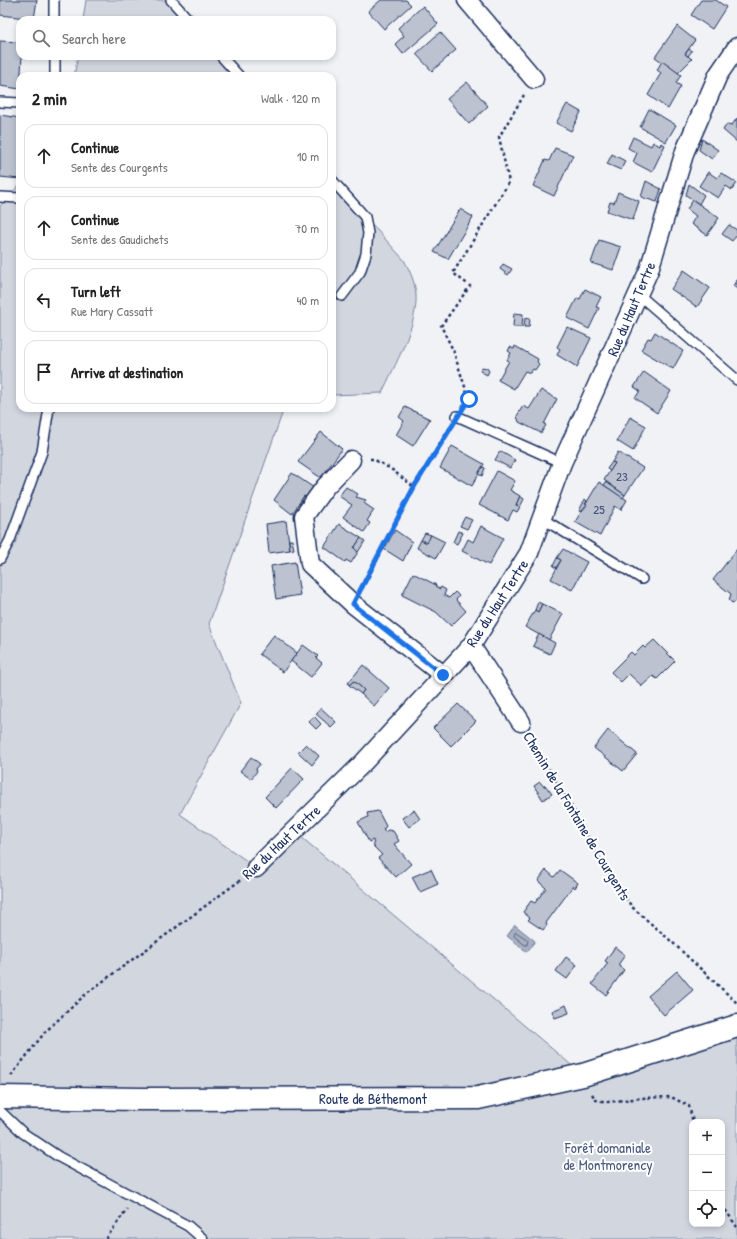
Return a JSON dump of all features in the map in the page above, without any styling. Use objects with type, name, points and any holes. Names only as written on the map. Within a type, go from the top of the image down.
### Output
[{"type":"street","points":[[467,0],[534,79]]},
{"type":"street","name":"Rue du Haut Tertre","points":[[256,868],[362,764],[471,646],[529,553],[562,463],[649,270],[685,151],[718,75],[737,47]]},
{"type":"street","points":[[351,460],[325,487],[304,516],[310,564],[353,604],[443,675]]},
{"type":"street","name":"Chemin de la Fontaine de Courgents","points":[[471,646],[521,722]]},
{"type":"street","name":"Route de Béthemont","points":[[0,1097],[141,1099],[478,1098],[583,1075],[737,1026]]},
{"type":"lane","points":[[54,0],[54,16]]},
{"type":"lane","points":[[171,0],[185,16]]},
{"type":"lane","points":[[55,60],[55,72]]},
{"type":"lane","points":[[225,60],[235,72]]},
{"type":"lane","points":[[0,102],[16,103]]},
{"type":"lane","points":[[336,184],[365,217],[368,233],[366,254],[360,272],[342,296]]},
{"type":"lane","points":[[0,197],[16,198]]},
{"type":"lane","points":[[638,294],[737,380]]},
{"type":"lane","points":[[0,559],[10,540],[42,452],[48,412]]},
{"type":"lane","points":[[457,416],[562,463]]},
{"type":"lane","points":[[542,518],[642,579]]},
{"type":"lane","points":[[0,1111],[23,1133],[60,1157],[188,1226],[204,1239]]},
{"type":"path","points":[[353,604],[414,487],[469,399],[453,350],[441,326],[470,286],[453,273],[510,182],[499,137],[534,79]]},
{"type":"path","points":[[351,460],[373,459],[392,469],[414,487]]},
{"type":"path","name":"Chemin de la Fontaine de Courgents","points":[[521,722],[572,808],[602,863],[632,908],[672,942],[737,1003]]},
{"type":"path","name":"Rue du Haut Tertre","points":[[9,1078],[45,1032],[87,993],[256,868]]},
{"type":"path","points":[[583,1075],[586,1086],[596,1100],[608,1102],[640,1098],[671,1097],[689,1106],[692,1119]]},
{"type":"path","points":[[106,1239],[135,1197]]},
{"type":"path","points":[[725,1210],[737,1228]]},
{"type":"green space","points":[[86,0],[171,0],[185,16],[84,16]]},
{"type":"green space","points":[[77,60],[225,60],[235,72],[75,72]]},
{"type":"green space","points":[[336,184],[404,260],[415,286],[416,307],[409,332],[382,393],[336,395]]},
{"type":"green space","name":"Forêt domaniale de Montmorency","points":[[16,188],[16,412],[283,412],[209,624],[241,703],[180,814],[254,866],[294,831],[583,1075],[737,1024],[737,1239],[0,1239],[0,206]]},
{"type":"water","points":[[515,925],[535,941],[527,952],[507,936]]},
{"type":"building","points":[[0,0],[37,0],[34,16],[16,17],[0,15]]},
{"type":"building","points":[[381,0],[406,0],[411,5],[384,29],[368,11]]},
{"type":"building","points":[[701,0],[716,0],[726,7],[712,29],[691,15]]},
{"type":"building","points":[[423,6],[438,24],[403,54],[395,44],[404,36],[398,28]]},
{"type":"building","points":[[677,26],[695,40],[685,54],[692,59],[678,73],[655,57]]},
{"type":"building","points":[[440,32],[456,50],[432,71],[416,54]]},
{"type":"building","points":[[0,41],[16,42],[16,60],[22,60],[21,72],[16,72],[16,88],[0,86]]},
{"type":"building","points":[[689,49],[692,51],[688,56],[685,54]]},
{"type":"building","points":[[662,61],[681,75],[676,83],[681,86],[668,109],[648,95],[661,73],[657,70]]},
{"type":"building","points":[[467,82],[488,106],[469,124],[447,99]]},
{"type":"building","points":[[567,104],[581,112],[571,131],[556,123]]},
{"type":"building","points":[[649,109],[676,125],[666,142],[640,127]]},
{"type":"building","points":[[0,115],[16,117],[16,179],[0,177]]},
{"type":"building","points":[[737,118],[737,142],[723,130],[727,124],[732,125]]},
{"type":"building","points":[[633,137],[651,146],[653,142],[660,146],[661,143],[665,145],[652,172],[633,162],[637,153],[628,148]]},
{"type":"building","points":[[702,139],[718,150],[712,159],[699,150]]},
{"type":"building","points":[[555,148],[573,155],[554,196],[533,186],[545,160],[549,161]]},
{"type":"building","points":[[612,154],[625,161],[621,170],[607,164]]},
{"type":"building","points":[[708,172],[717,178],[721,173],[737,183],[732,190],[726,186],[718,198],[699,186]]},
{"type":"building","points":[[646,181],[661,189],[657,202],[641,197]]},
{"type":"building","points":[[689,184],[704,195],[699,204],[686,195]]},
{"type":"building","points":[[618,192],[639,201],[633,220],[607,211],[610,202],[614,203]]},
{"type":"building","points":[[693,200],[719,218],[707,235],[691,224],[696,216],[687,209]]},
{"type":"building","points":[[460,209],[473,217],[448,259],[434,252]]},
{"type":"building","points":[[729,225],[737,230],[737,235],[732,241],[722,234]]},
{"type":"building","points":[[599,240],[621,247],[613,270],[591,263]]},
{"type":"building","points":[[503,264],[512,269],[508,275],[500,269]]},
{"type":"building","points":[[684,270],[710,288],[697,307],[671,289]]},
{"type":"building","points":[[737,279],[737,289],[733,286]]},
{"type":"building","points":[[585,289],[601,297],[596,307],[599,308],[589,329],[567,318],[577,298],[580,299]]},
{"type":"building","points":[[514,313],[523,314],[522,327],[513,327]]},
{"type":"building","points":[[525,318],[530,319],[529,327],[524,327]]},
{"type":"building","points":[[567,327],[591,338],[577,367],[557,355],[560,349],[557,347]]},
{"type":"building","points":[[655,332],[683,351],[673,369],[641,350],[648,338],[651,339]]},
{"type":"building","points":[[515,346],[538,359],[537,362],[539,364],[535,370],[533,369],[530,373],[525,371],[514,389],[498,380],[509,361],[507,360],[511,353],[508,351],[510,347],[514,349]]},
{"type":"building","points":[[482,367],[487,368],[489,371],[487,375],[480,371]]},
{"type":"building","points":[[644,372],[671,391],[657,413],[635,398],[640,391],[634,387]]},
{"type":"building","points":[[541,390],[557,399],[541,433],[519,422],[517,416],[523,406],[529,409]]},
{"type":"building","points":[[405,407],[430,419],[413,446],[396,435],[404,421],[399,417]]},
{"type":"building","points":[[630,417],[646,426],[633,451],[617,441]]},
{"type":"building","points":[[321,432],[342,449],[321,478],[298,462]]},
{"type":"building","points":[[452,446],[484,464],[472,486],[440,468]]},
{"type":"building","points":[[500,451],[515,460],[510,468],[495,460]]},
{"type":"building","points":[[618,452],[643,468],[625,495],[604,480],[615,463],[612,462]]},
{"type":"building","points":[[612,462],[615,463],[610,471],[607,469]]},
{"type":"building","points":[[482,467],[485,468],[482,476],[478,474]]},
{"type":"building","points":[[497,471],[515,481],[510,490],[520,496],[516,505],[520,507],[517,512],[513,510],[508,520],[479,505]]},
{"type":"building","points":[[292,473],[314,488],[307,498],[304,496],[292,514],[274,500]]},
{"type":"building","points":[[599,482],[627,500],[621,510],[615,506],[600,536],[575,522]]},
{"type":"building","points":[[606,482],[625,495],[623,498],[604,485]]},
{"type":"building","points":[[346,487],[358,494],[356,497],[366,500],[364,503],[374,510],[367,521],[370,523],[364,532],[343,517],[352,505],[339,496]]},
{"type":"building","points":[[304,496],[307,498],[301,506],[299,504]]},
{"type":"building","points":[[520,496],[524,499],[520,507],[516,505]]},
{"type":"building","points":[[585,499],[587,501],[585,504],[587,505],[581,512],[579,511]]},
{"type":"building","points":[[465,517],[472,520],[467,529],[460,526]]},
{"type":"building","points":[[286,521],[290,550],[269,553],[266,524]]},
{"type":"building","points":[[339,524],[361,538],[354,548],[358,552],[351,563],[346,560],[345,562],[324,547]]},
{"type":"building","points":[[481,526],[503,538],[489,565],[462,551],[468,539],[473,542]]},
{"type":"building","points":[[395,530],[412,542],[403,561],[384,549]]},
{"type":"building","points":[[458,531],[463,533],[457,544],[453,542]]},
{"type":"building","points":[[425,533],[431,535],[427,543],[421,540]]},
{"type":"building","points":[[431,535],[445,542],[436,558],[417,548],[421,540],[427,543]]},
{"type":"building","points":[[361,538],[365,541],[358,552],[354,548]]},
{"type":"building","points":[[289,540],[292,540],[294,549],[290,550]]},
{"type":"building","points":[[563,549],[587,562],[572,590],[551,579],[561,560],[557,558]]},
{"type":"building","points":[[737,549],[737,601],[732,603],[729,600],[731,594],[713,580]]},
{"type":"building","points":[[557,558],[561,560],[556,568],[553,566]]},
{"type":"building","points":[[295,562],[300,595],[276,599],[271,566]]},
{"type":"building","points":[[413,573],[436,585],[435,586],[440,589],[441,587],[446,590],[444,595],[449,598],[455,592],[459,596],[456,600],[466,611],[451,626],[436,612],[402,595]]},
{"type":"building","points":[[538,602],[542,604],[538,612],[535,610]]},
{"type":"building","points":[[542,604],[563,614],[549,640],[525,627],[535,610],[538,612]]},
{"type":"building","points":[[539,634],[555,643],[550,654],[533,646]]},
{"type":"building","points":[[274,635],[297,653],[283,672],[259,654]]},
{"type":"building","points":[[654,640],[675,661],[657,679],[653,676],[642,686],[629,674],[621,682],[611,672],[631,652],[634,655],[643,646],[645,648]]},
{"type":"building","points":[[303,645],[318,656],[316,658],[322,663],[311,677],[291,661]]},
{"type":"building","points":[[363,665],[389,688],[374,706],[361,694],[364,690],[354,681],[349,685],[348,683]]},
{"type":"building","points":[[354,681],[364,690],[361,694],[349,685]]},
{"type":"building","points":[[458,704],[476,721],[451,746],[433,728]]},
{"type":"building","points":[[321,708],[336,722],[331,727],[316,714]]},
{"type":"building","points":[[314,716],[321,724],[316,729],[309,722]]},
{"type":"building","points":[[608,730],[637,754],[623,771],[594,748]]},
{"type":"building","points":[[306,744],[319,756],[312,765],[298,752]]},
{"type":"building","points":[[251,757],[260,764],[251,779],[240,771]]},
{"type":"building","points":[[292,768],[304,779],[276,808],[265,797]]},
{"type":"building","points":[[540,782],[544,787],[545,785],[552,794],[543,800],[534,786]]},
{"type":"building","points":[[414,810],[420,819],[409,827],[402,818]]},
{"type":"building","points":[[378,811],[386,826],[383,830],[385,832],[388,830],[393,831],[399,841],[394,844],[411,864],[396,877],[378,858],[382,855],[374,847],[373,840],[369,842],[358,822],[368,817],[367,813]]},
{"type":"building","points":[[431,869],[438,884],[420,892],[412,877]]},
{"type":"building","points":[[546,870],[554,877],[560,870],[578,883],[575,888],[573,886],[546,923],[547,925],[543,930],[528,920],[530,918],[523,912],[531,901],[535,903],[546,888],[538,881]]},
{"type":"building","points":[[615,947],[625,955],[618,965],[624,970],[606,995],[592,984],[608,963],[605,961]]},
{"type":"building","points":[[566,957],[577,965],[567,979],[556,971]]},
{"type":"building","points":[[677,971],[693,990],[664,1015],[648,996]]},
{"type":"building","points":[[566,1005],[569,1013],[555,1018],[552,1011]]},
{"type":"route","points":[[443,675],[353,604],[414,487],[469,399]]}]
